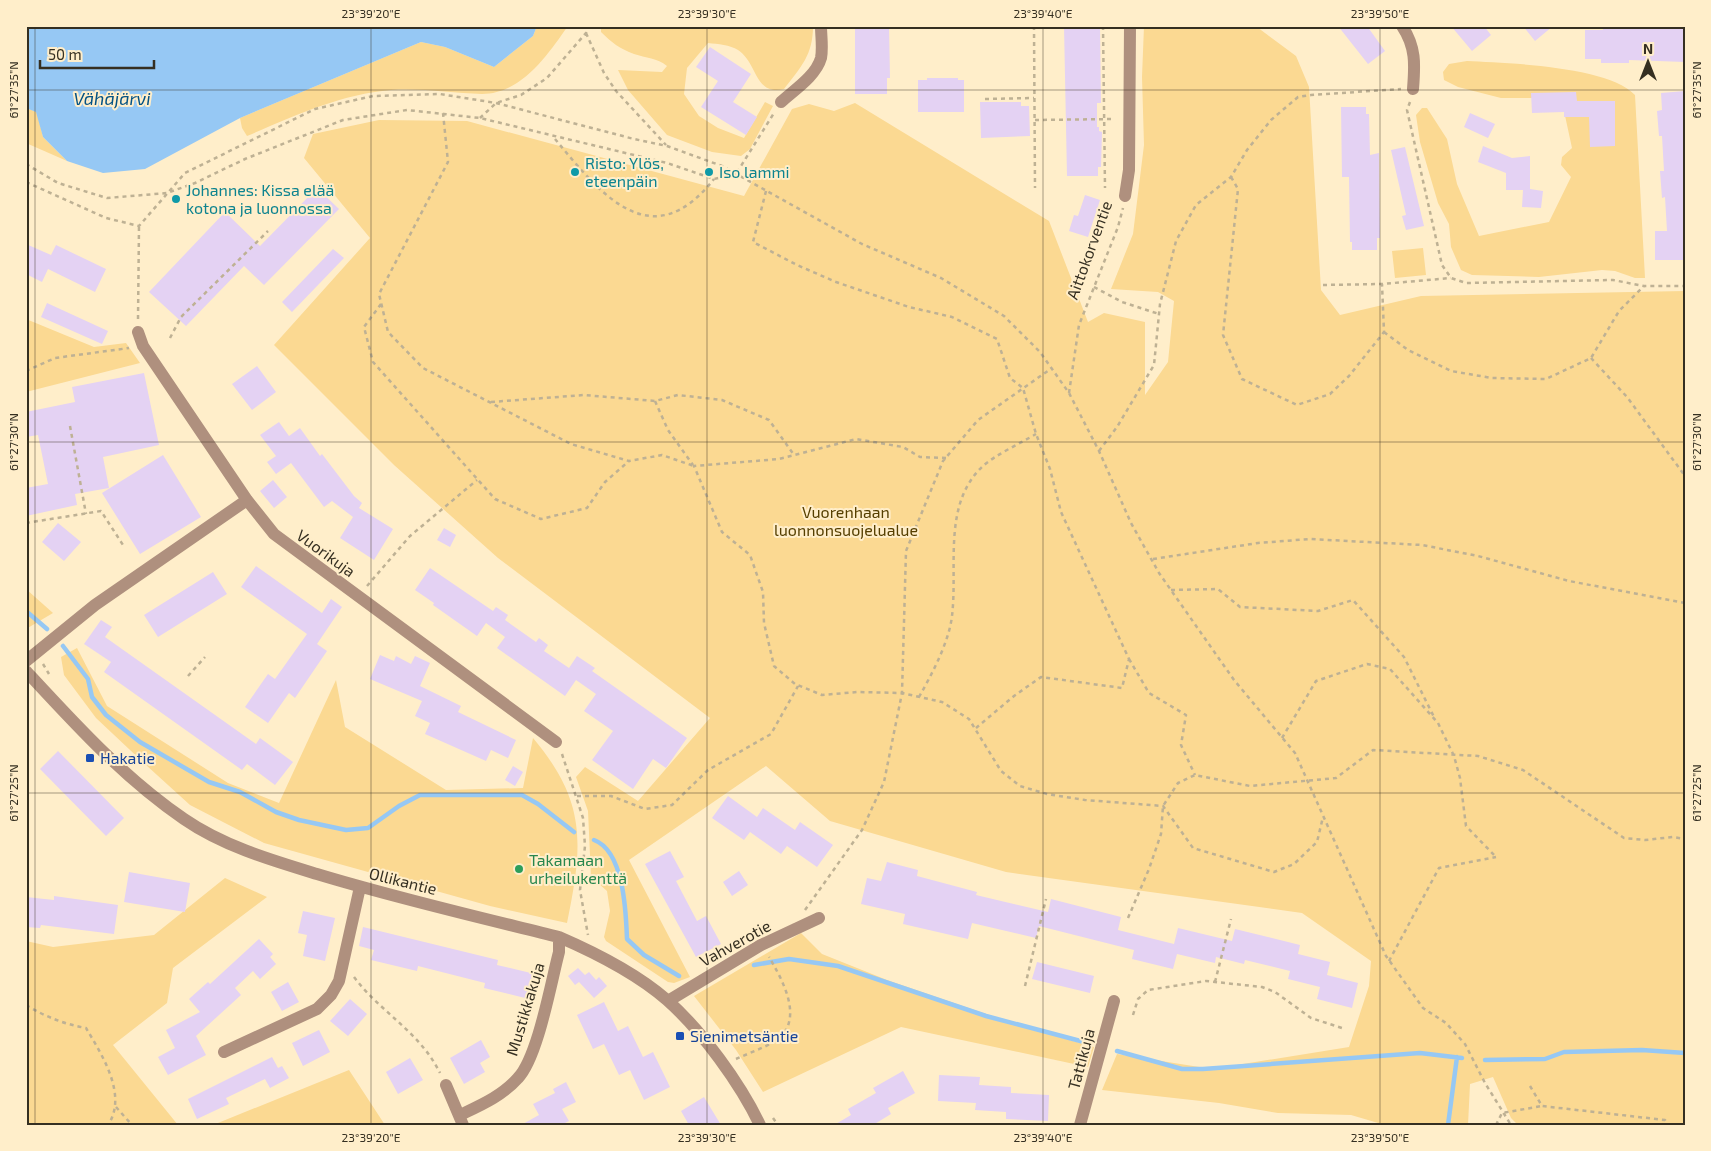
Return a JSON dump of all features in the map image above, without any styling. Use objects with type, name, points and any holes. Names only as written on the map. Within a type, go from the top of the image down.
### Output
[{"type":"street","points":[[781,102],[806,80],[820,59],[821,26]]},
{"type":"street","name":"Aittokorventie","points":[[1125,196],[1129,170],[1130,26]]},
{"type":"street","points":[[1402,26],[1412,44],[1416,57],[1413,89]]},
{"type":"street","name":"Vuorikuja","points":[[138,332],[143,346],[246,500],[274,534],[556,742]]},
{"type":"street","points":[[26,661],[95,605],[246,500]]},
{"type":"street","name":"Ollikantie","points":[[26,671],[97,746],[185,820],[245,850],[360,887],[559,938],[583,947],[616,965],[668,1001],[722,1062],[760,1125]]},
{"type":"street","points":[[224,1052],[317,1009],[331,995],[339,980],[360,887]]},
{"type":"street","name":"Vahverotie","points":[[668,1001],[762,945],[819,918]]},
{"type":"street","name":"Mustikkakuja","points":[[462,1120],[494,1099],[520,1077],[534,1050],[559,952],[559,938]]},
{"type":"street","name":"Tattikuja","points":[[1080,1125],[1114,1001]]},
{"type":"street","points":[[446,1085],[462,1120]]},
{"type":"path","points":[[480,118],[496,103],[521,94],[547,78],[586,33],[587,26]]},
{"type":"path","points":[[1034,26],[1035,188]]},
{"type":"path","points":[[1103,26],[1105,188]]},
{"type":"path","points":[[586,33],[604,72],[616,91],[667,146]]},
{"type":"path","points":[[1099,451],[1117,427],[1154,365],[1160,304],[1176,241],[1196,205],[1231,177],[1247,150],[1271,120],[1298,97],[1312,94],[1413,89],[1407,110],[1442,265],[1451,278]]},
{"type":"path","points":[[138,332],[139,226],[185,174],[315,109],[366,97],[396,94],[440,94],[496,103],[667,146],[722,166],[862,244],[941,278],[1004,316],[1040,352],[1069,392],[1099,451],[1131,523],[1171,590],[1234,680],[1295,753],[1389,961],[1423,1008],[1446,1023],[1465,1044],[1502,1113],[1511,1125]]},
{"type":"path","points":[[985,99],[1034,98]]},
{"type":"path","points":[[26,164],[58,182],[107,198],[167,193],[195,183],[245,159],[343,120],[407,110],[443,112],[480,118],[667,163],[714,178],[736,174],[781,102]]},
{"type":"path","points":[[443,112],[448,162],[380,294],[388,332],[423,368],[570,444],[629,461],[662,455],[694,466],[779,459],[856,439],[903,447],[920,457],[946,458]]},
{"type":"path","points":[[1035,120],[1129,118]]},
{"type":"path","points":[[554,137],[599,191],[628,211],[651,216],[678,210],[690,203],[714,178]]},
{"type":"path","points":[[1231,177],[1238,189],[1223,335],[1242,379],[1297,405],[1330,394],[1349,376],[1384,332],[1382,284]]},
{"type":"path","points":[[26,182],[106,218],[139,226]]},
{"type":"path","points":[[766,191],[753,242],[797,265],[836,282],[909,306],[952,317],[997,339],[1010,378],[1023,388],[1036,434],[1050,469],[1061,512],[1129,659],[1149,693],[1186,715],[1181,746],[1195,775]]},
{"type":"path","name":"Aittokorventie","points":[[1069,392],[1079,325],[1118,227],[1125,196]]},
{"type":"path","points":[[170,338],[181,317],[268,231]]},
{"type":"path","points":[[1323,285],[1382,284],[1451,278],[1466,283],[1613,280],[1644,286],[1685,286]]},
{"type":"path","points":[[1094,286],[1122,302],[1159,314]]},
{"type":"path","points":[[1384,332],[1408,350],[1451,370],[1492,378],[1546,379],[1590,358],[1619,311],[1644,286]]},
{"type":"path","points":[[382,304],[364,327],[373,362],[494,498],[541,518],[587,508],[605,482],[629,461]]},
{"type":"path","points":[[26,371],[54,358],[143,346]]},
{"type":"path","points":[[1590,358],[1627,397],[1685,476]]},
{"type":"path","points":[[802,926],[805,906],[862,830],[884,782],[902,693],[906,551],[946,458],[978,420],[1052,368]]},
{"type":"path","points":[[489,402],[584,395],[655,401],[678,395],[722,400],[770,420],[794,456]]},
{"type":"path","points":[[655,401],[668,430],[694,466],[722,532],[750,555],[763,592],[764,622],[774,666],[798,685],[822,695],[857,692],[902,693],[942,702],[970,719],[1001,771],[1020,786],[1047,794],[1085,800],[1163,806]]},
{"type":"path","points":[[70,426],[86,514]]},
{"type":"path","points":[[919,697],[936,666],[952,617],[956,521],[966,489],[984,465],[1036,434]]},
{"type":"path","points":[[358,596],[410,536],[477,480]]},
{"type":"path","points":[[26,523],[101,512],[123,545]]},
{"type":"path","points":[[1153,559],[1258,543],[1310,539],[1422,545],[1478,556],[1569,580],[1685,603]]},
{"type":"path","points":[[1171,590],[1218,589],[1240,607],[1318,611],[1353,600],[1404,657],[1454,756],[1460,778],[1466,826],[1496,857],[1439,868],[1389,961]]},
{"type":"path","points":[[188,676],[205,657]]},
{"type":"path","points":[[976,728],[1014,696],[1041,677],[1122,688],[1129,659]]},
{"type":"path","points":[[1282,738],[1316,681],[1367,664],[1390,669],[1436,721]]},
{"type":"path","points":[[577,796],[612,796],[645,809],[672,805],[708,770],[770,734],[798,685]]},
{"type":"path","points":[[556,742],[577,796],[583,818],[585,846],[580,890],[588,935],[583,947]]},
{"type":"path","points":[[1128,918],[1149,870],[1161,834],[1163,806],[1178,783],[1195,775],[1250,786],[1336,778],[1373,750],[1478,756],[1523,770],[1624,838],[1645,840],[1673,837],[1685,839]]},
{"type":"path","points":[[1163,806],[1193,848],[1274,872],[1294,864],[1317,842],[1323,816]]},
{"type":"path","points":[[1025,986],[1046,898]]},
{"type":"path","points":[[1214,982],[1231,919]]},
{"type":"path","points":[[735,1060],[776,1040],[783,1034],[791,1014],[787,993],[762,945]]},
{"type":"path","points":[[342,962],[369,997],[422,1044],[435,1062],[446,1085]]},
{"type":"path","points":[[1133,1015],[1138,1000],[1148,990],[1206,980],[1262,987],[1274,992],[1311,1018],[1342,1028]]},
{"type":"path","points":[[26,1005],[44,1016],[68,1025],[86,1028],[111,1075],[116,1106],[132,1125]]},
{"type":"path","points":[[1530,1086],[1542,1106]]},
{"type":"path","points":[[108,1125],[116,1106]]},
{"type":"path","points":[[1502,1113],[1542,1106],[1666,1120],[1670,1125]]},
{"type":"path","points":[[1496,1125],[1502,1113]]},
{"type":"green space","points":[[537,26],[568,26],[543,60],[522,80],[496,92],[482,94],[426,90],[391,90],[372,92],[318,107],[247,136],[242,128],[240,118],[421,42],[445,47],[494,67],[533,36]]},
{"type":"green space","points":[[601,26],[813,26],[811,45],[805,60],[784,89],[774,90],[767,88],[738,50],[724,45],[708,43],[687,68],[684,94],[699,116],[718,128],[744,138],[765,102],[773,106],[750,149],[741,156],[712,152],[667,135],[628,90],[618,70],[662,72],[667,66],[659,61],[634,54],[620,47],[601,32]]},
{"type":"green space","name":"Vuorenhaan luonnonsuojelualue","points":[[1144,26],[1257,27],[1296,56],[1309,87],[1321,290],[1340,315],[1421,296],[1685,291],[1685,1125],[1518,1125],[1511,1118],[1493,1077],[1470,1084],[1468,1125],[1385,1125],[1351,1115],[1278,1113],[1219,1103],[1102,1090],[1117,1054],[1212,1069],[1349,1047],[1369,986],[1371,961],[1302,913],[1006,872],[830,821],[766,766],[629,860],[690,977],[674,983],[668,982],[606,941],[604,937],[610,911],[607,891],[591,877],[588,811],[576,777],[585,767],[638,801],[710,718],[498,558],[394,465],[274,345],[370,238],[304,158],[313,134],[379,120],[467,121],[744,196],[792,109],[809,104],[834,111],[855,103],[1049,221],[1088,322],[1104,313],[1145,322],[1145,395],[1168,362],[1174,301],[1158,292],[1111,289],[1133,234],[1144,145],[1142,77]]},
{"type":"green space","points":[[1467,61],[1530,65],[1581,72],[1622,85],[1635,95],[1645,278],[1635,278],[1615,271],[1602,270],[1539,277],[1472,275],[1461,270],[1451,247],[1449,224],[1438,203],[1420,142],[1416,115],[1422,108],[1427,108],[1447,139],[1457,184],[1479,236],[1549,222],[1571,177],[1561,165],[1562,157],[1572,148],[1564,111],[1546,98],[1501,98],[1458,87],[1444,80],[1443,72],[1449,64]]},
{"type":"green space","points":[[26,108],[37,112],[43,137],[67,161],[26,143]]},
{"type":"green space","points":[[1423,248],[1426,275],[1395,278],[1392,251]]},
{"type":"green space","points":[[26,319],[94,347],[126,343],[140,363],[26,392]]},
{"type":"green space","points":[[26,589],[53,613],[26,629]]},
{"type":"green space","points":[[77,648],[107,706],[228,783],[279,803],[336,680],[345,727],[446,790],[523,788],[533,738],[551,761],[563,783],[572,804],[576,825],[578,847],[576,870],[567,923],[490,906],[264,843],[190,805],[96,718],[64,675],[61,657]]},
{"type":"green space","points":[[225,878],[267,897],[173,968],[167,1003],[113,1045],[178,1125],[26,1125],[26,941],[53,947],[154,935]]},
{"type":"green space","points":[[801,933],[822,954],[887,980],[1021,1026],[1094,1047],[1088,1067],[901,1027],[763,1092],[736,1050],[694,996]]},
{"type":"green space","points":[[349,1070],[385,1125],[213,1125]]},
{"type":"water","name":"Vähäjärvi","points":[[26,26],[537,26],[533,36],[494,67],[445,47],[421,42],[240,118],[145,169],[103,173],[67,161],[43,137],[36,112],[26,108]]},
{"type":"building","points":[[855,26],[889,26],[890,78],[887,78],[887,94],[855,94]]},
{"type":"building","points":[[1064,26],[1100,26],[1101,103],[1097,103],[1097,127],[1102,132],[1101,167],[1098,167],[1098,176],[1067,176]]},
{"type":"building","points":[[1338,26],[1367,26],[1385,51],[1368,64]]},
{"type":"building","points":[[1451,26],[1484,26],[1491,35],[1472,51]]},
{"type":"building","points":[[1523,26],[1553,26],[1535,41]]},
{"type":"building","points":[[1603,26],[1628,26],[1628,29],[1685,28],[1685,62],[1629,60],[1629,63],[1601,63],[1601,59],[1585,59],[1585,30],[1603,30]]},
{"type":"building","points":[[710,47],[751,74],[733,102],[757,117],[746,135],[701,107],[718,81],[696,67]]},
{"type":"building","points":[[927,78],[958,78],[958,80],[964,80],[964,112],[918,112],[918,80],[927,80]]},
{"type":"building","points":[[1685,91],[1685,260],[1655,260],[1655,231],[1667,231],[1665,197],[1662,198],[1660,171],[1664,171],[1662,136],[1659,136],[1657,111],[1662,110],[1661,93]]},
{"type":"building","points":[[1576,92],[1577,101],[1615,101],[1615,146],[1590,147],[1589,117],[1564,117],[1564,112],[1532,113],[1531,93]]},
{"type":"building","points":[[980,102],[1021,102],[1021,106],[1029,106],[1030,136],[981,138]]},
{"type":"building","points":[[1341,107],[1366,107],[1366,114],[1369,114],[1370,155],[1379,153],[1380,238],[1377,238],[1377,250],[1352,250],[1352,242],[1350,242],[1349,177],[1342,177]]},
{"type":"building","points":[[1470,113],[1495,124],[1488,138],[1464,127]]},
{"type":"building","points":[[1483,146],[1512,158],[1530,156],[1530,189],[1543,191],[1541,208],[1522,207],[1523,190],[1506,190],[1506,173],[1478,162]]},
{"type":"building","points":[[1405,147],[1424,226],[1406,230],[1402,216],[1406,215],[1391,150]]},
{"type":"building","points":[[317,188],[339,209],[264,285],[244,266],[186,326],[149,292],[225,212],[260,246]]},
{"type":"building","points":[[1085,195],[1100,200],[1088,237],[1069,231],[1074,215],[1078,216]]},
{"type":"building","points":[[26,244],[51,255],[56,245],[106,269],[95,292],[48,269],[42,282],[26,274]]},
{"type":"building","points":[[333,249],[344,258],[292,312],[282,302]]},
{"type":"building","points":[[47,303],[108,331],[102,344],[41,317]]},
{"type":"building","points":[[257,366],[276,392],[252,410],[232,384]]},
{"type":"building","points":[[144,373],[159,445],[103,457],[109,488],[75,494],[77,505],[26,516],[26,488],[48,484],[38,435],[26,437],[26,412],[75,402],[72,387]]},
{"type":"building","points":[[279,422],[289,436],[300,428],[320,456],[322,454],[354,496],[362,503],[359,508],[393,529],[374,560],[340,538],[353,517],[332,501],[324,507],[291,463],[276,474],[267,462],[276,456],[260,435]]},
{"type":"building","points":[[163,455],[201,517],[140,554],[102,493]]},
{"type":"building","points":[[273,480],[287,497],[274,508],[260,491]]},
{"type":"building","points":[[58,523],[81,542],[64,561],[42,542]]},
{"type":"building","points":[[444,528],[456,535],[450,547],[437,540]]},
{"type":"building","points":[[256,566],[322,613],[331,599],[342,607],[317,644],[327,651],[295,698],[289,693],[268,723],[245,707],[268,674],[275,679],[307,634],[241,587]]},
{"type":"building","points":[[430,568],[493,611],[496,607],[508,615],[505,620],[536,642],[539,638],[548,645],[544,651],[569,668],[577,656],[595,668],[592,671],[687,738],[666,768],[653,759],[633,789],[592,760],[613,731],[584,711],[596,694],[576,680],[565,696],[497,648],[505,637],[486,623],[477,636],[433,605],[434,603],[415,590]]},
{"type":"building","points":[[213,572],[227,594],[158,637],[144,615]]},
{"type":"building","points":[[101,620],[112,627],[105,637],[256,744],[260,738],[293,762],[275,785],[247,764],[242,770],[104,672],[111,662],[84,644]]},
{"type":"building","points":[[380,655],[394,661],[396,656],[411,664],[415,656],[430,663],[420,686],[461,706],[458,712],[516,740],[508,758],[491,750],[486,761],[425,734],[430,723],[415,716],[422,701],[370,679]]},
{"type":"building","points":[[58,751],[124,818],[106,836],[40,769]]},
{"type":"building","points":[[513,766],[523,772],[515,786],[505,780]]},
{"type":"building","points":[[728,796],[757,817],[763,808],[795,830],[800,822],[833,845],[817,867],[787,846],[781,854],[750,832],[744,840],[712,818]]},
{"type":"building","points":[[670,851],[684,877],[676,881],[697,921],[706,916],[721,944],[696,957],[645,864]]},
{"type":"building","points":[[887,862],[918,870],[917,876],[977,892],[976,895],[1048,912],[1051,899],[1121,917],[1118,930],[1174,944],[1178,928],[1232,941],[1235,929],[1300,945],[1298,954],[1330,962],[1327,975],[1358,983],[1352,1008],[1317,999],[1320,987],[1288,979],[1290,971],[1245,960],[1244,964],[1216,957],[1215,963],[1177,954],[1173,969],[1132,959],[1134,950],[1039,926],[1036,938],[972,923],[968,939],[903,924],[905,914],[861,904],[867,878],[881,881]]},
{"type":"building","points":[[739,871],[748,885],[732,896],[723,882]]},
{"type":"building","points":[[129,872],[190,883],[185,912],[124,902]]},
{"type":"building","points":[[54,896],[118,905],[114,934],[41,925],[40,928],[26,927],[26,897],[54,900]]},
{"type":"building","points":[[303,911],[335,918],[325,961],[303,956],[307,935],[298,933]]},
{"type":"building","points":[[363,927],[498,960],[497,965],[535,974],[529,999],[484,988],[485,983],[418,966],[417,971],[371,960],[374,950],[359,946]]},
{"type":"building","points":[[259,939],[273,954],[270,957],[276,964],[260,979],[253,971],[235,988],[241,995],[196,1036],[206,1055],[168,1075],[158,1057],[175,1048],[166,1030],[200,1012],[189,999],[208,982],[210,984]]},
{"type":"building","points":[[1037,962],[1094,976],[1090,993],[1032,979]]},
{"type":"building","points":[[578,968],[585,975],[589,972],[596,980],[599,977],[607,986],[594,998],[579,982],[575,985],[568,976]]},
{"type":"building","points":[[288,982],[299,1002],[282,1011],[271,992]]},
{"type":"building","points":[[350,999],[367,1014],[348,1036],[330,1021]]},
{"type":"building","points":[[604,1002],[618,1031],[628,1026],[643,1057],[653,1052],[670,1087],[644,1100],[630,1070],[619,1075],[604,1044],[593,1049],[577,1015]]},
{"type":"building","points":[[319,1030],[330,1052],[303,1066],[292,1043]]},
{"type":"building","points":[[481,1040],[490,1057],[480,1063],[485,1072],[464,1084],[450,1058]]},
{"type":"building","points":[[272,1057],[278,1068],[282,1066],[289,1078],[270,1088],[265,1079],[226,1098],[229,1104],[197,1119],[188,1099]]},
{"type":"building","points":[[410,1058],[423,1080],[398,1094],[386,1072]]},
{"type":"building","points":[[903,1071],[915,1093],[888,1108],[891,1114],[873,1125],[834,1125],[851,1115],[848,1109],[876,1093],[873,1088]]},
{"type":"building","points":[[939,1075],[980,1077],[979,1085],[1011,1087],[1011,1093],[1049,1095],[1048,1121],[1006,1119],[1006,1112],[975,1110],[976,1103],[938,1101]]},
{"type":"building","points":[[566,1082],[576,1102],[562,1109],[569,1121],[561,1125],[521,1125],[539,1115],[533,1104],[555,1093],[553,1089]]},
{"type":"building","points":[[704,1097],[721,1125],[689,1125],[681,1111]]},
{"type":"waterway","points":[[26,611],[47,629]]},
{"type":"waterway","points":[[63,646],[88,679],[92,697],[106,715],[140,742],[209,782],[240,792],[276,812],[299,820],[346,830],[368,828],[399,806],[420,795],[522,795],[538,804],[574,832]]},
{"type":"waterway","points":[[594,840],[604,846],[612,856],[617,869],[624,899],[627,939],[644,955],[679,976]]},
{"type":"waterway","points":[[754,965],[789,959],[838,966],[986,1016],[1088,1043]]},
{"type":"waterway","points":[[1485,1060],[1545,1059],[1564,1052],[1642,1050],[1685,1053]]},
{"type":"waterway","points":[[1117,1051],[1182,1069],[1420,1053],[1462,1058]]},
{"type":"waterway","points":[[1448,1125],[1457,1057]]},
{"type":"place","name":"Risto: Ylös, eteenpäin","points":[[575,172]]},
{"type":"place","name":"Iso lammi","points":[[709,172]]},
{"type":"place","name":"Johannes: Kissa elää kotona ja luonnossa","points":[[176,199]]},
{"type":"place","name":"Hakatie","points":[[90,758]]},
{"type":"place","name":"Takamaan urheilukenttä","points":[[519,869]]},
{"type":"place","name":"Sienimetsäntie","points":[[680,1036]]}]
